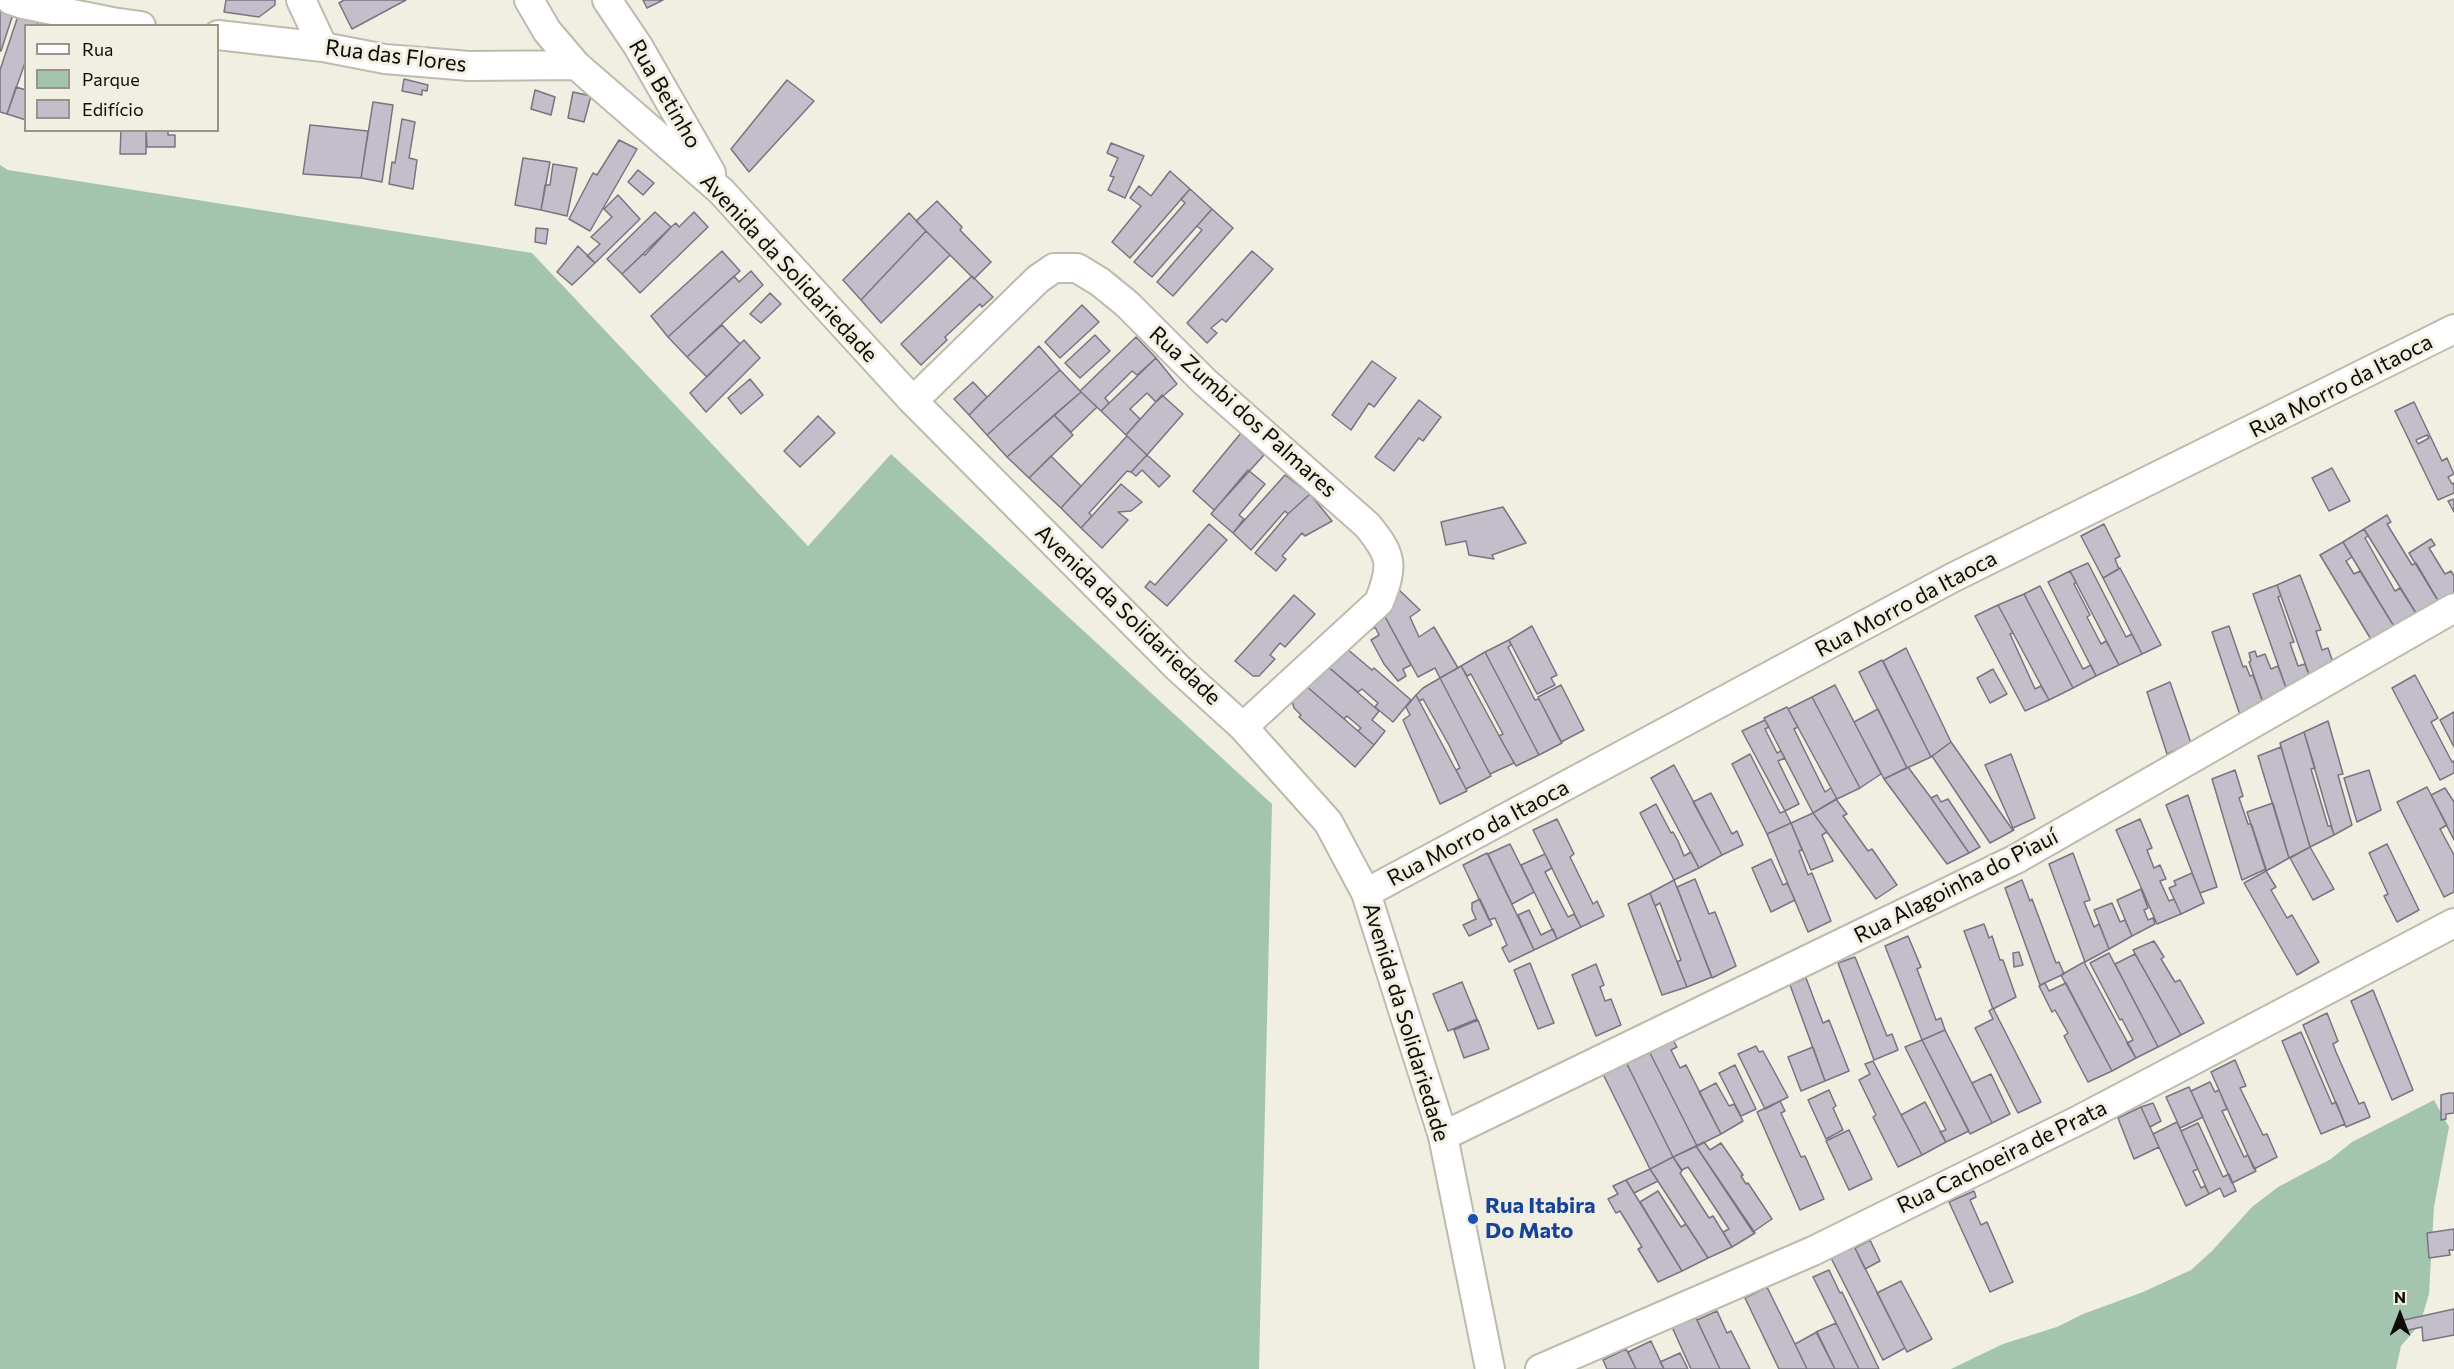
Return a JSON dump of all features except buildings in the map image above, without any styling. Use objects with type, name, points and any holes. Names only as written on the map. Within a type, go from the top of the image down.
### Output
[{"type":"street","points":[[301,0],[323,47]]},
{"type":"street","name":"Avenida da Solidariedade","points":[[529,0],[547,31],[576,64],[721,190],[914,401],[1178,668],[1243,726],[1328,822],[1366,893],[1443,1136],[1490,1369]]},
{"type":"street","name":"Rua Betinho","points":[[607,0],[639,46],[721,190]]},
{"type":"street","points":[[19,2],[126,24]]},
{"type":"street","name":"Rua das Flores","points":[[219,34],[323,47],[384,59],[469,66],[576,64]]},
{"type":"street","name":"Rua Zumbi dos Palmares","points":[[914,401],[1038,279],[1054,268],[1077,267],[1100,282],[1126,304],[1205,382],[1367,525],[1383,544],[1390,561],[1389,578],[1380,602],[1243,726]]},
{"type":"street","name":"Rua Morro da Itaoca","points":[[1366,893],[1952,578],[2454,329]]},
{"type":"street","name":"Rua Alagoinha do Piauí","points":[[1443,1136],[2016,859],[2454,608]]},
{"type":"street","name":"Rua Cachoeira de Prata","points":[[1540,1369],[1813,1251],[2111,1104],[2454,923]]},
{"type":"green space","points":[[0,165],[8,170],[532,253],[808,546],[891,454],[1272,804],[1259,1369],[0,1369]]},
{"type":"green space","points":[[2434,1100],[2449,1127],[2434,1207],[2429,1294],[2420,1324],[2401,1346],[2396,1369],[1951,1369],[2003,1344],[2057,1327],[2191,1270],[2212,1251],[2252,1207],[2278,1187],[2331,1159],[2352,1142]]},
{"type":"place","name":"Rua Itabira Do Mato","points":[[1473,1219]]}]
